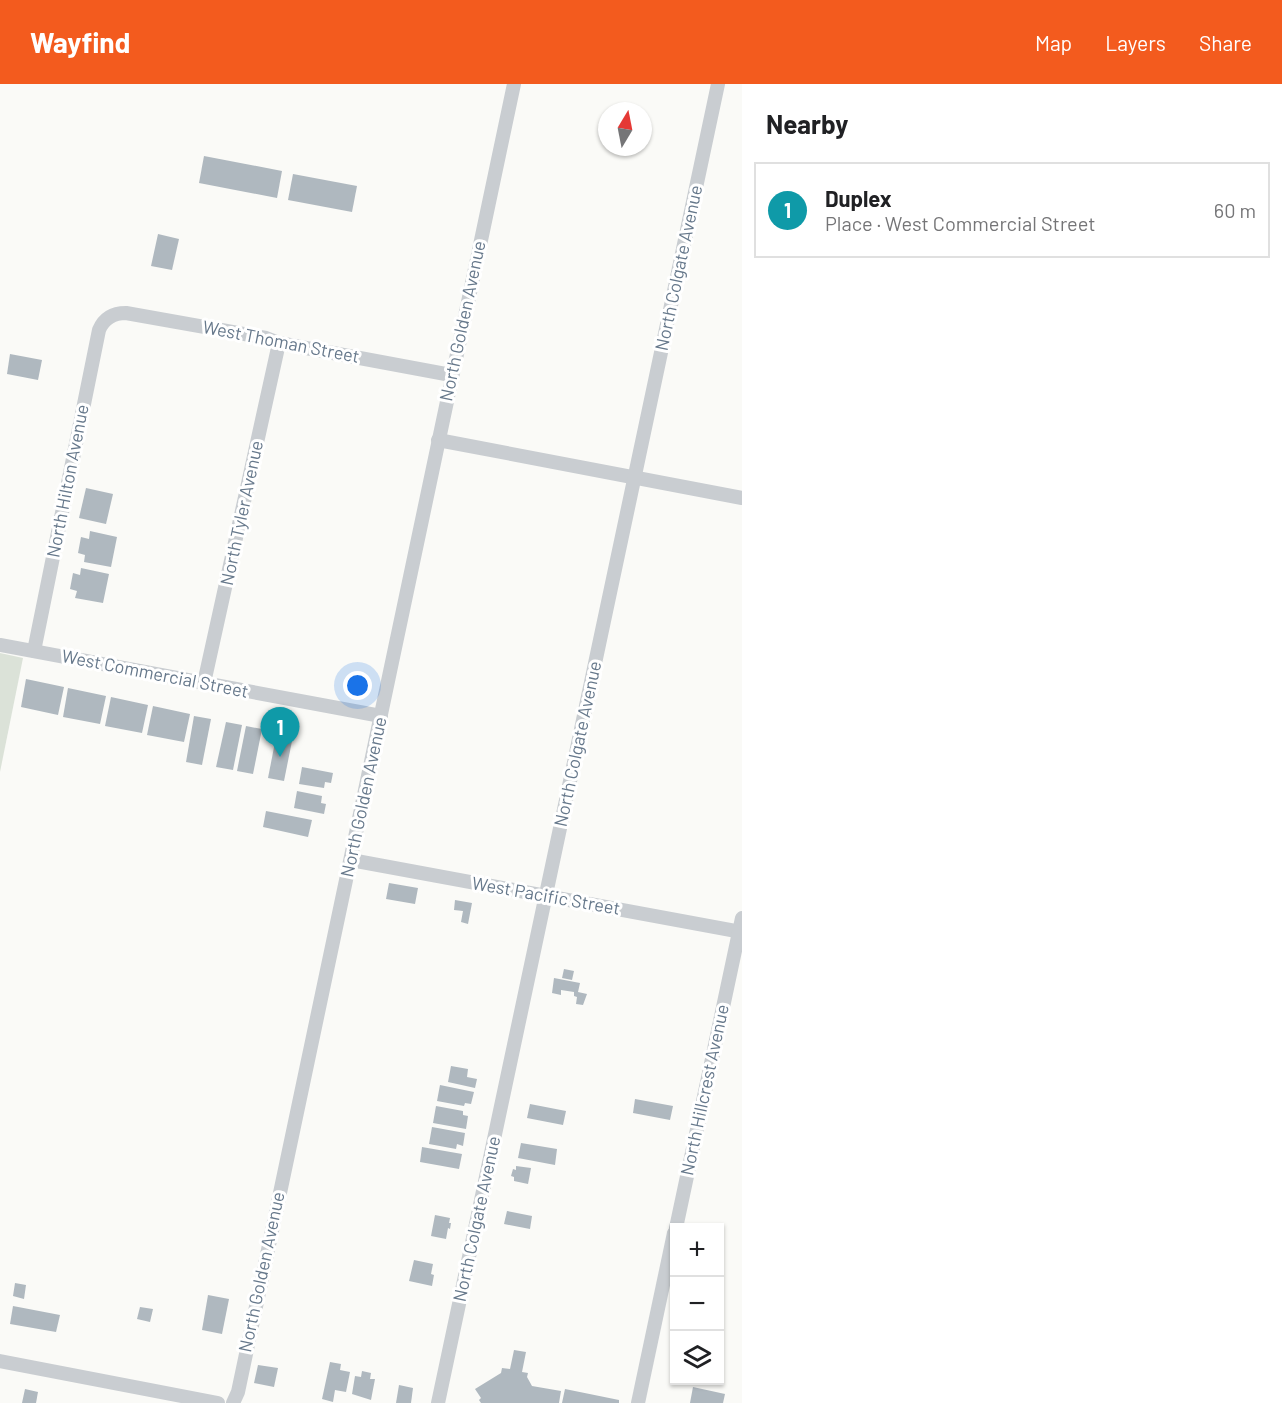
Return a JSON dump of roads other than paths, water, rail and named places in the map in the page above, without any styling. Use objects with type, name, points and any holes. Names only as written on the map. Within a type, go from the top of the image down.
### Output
[{"type":"street","name":"North Golden Avenue","points":[[233,1403],[238,1392],[514,84]]},
{"type":"street","name":"North Colgate Avenue","points":[[438,1403],[718,84]]},
{"type":"street","name":"West Thoman Street","points":[[110,316],[126,313],[451,375]]},
{"type":"street","name":"North Hilton Avenue","points":[[34,651],[99,330],[102,323],[110,316]]},
{"type":"street","name":"North Tyler Avenue","points":[[204,683],[279,344]]},
{"type":"street","points":[[438,440],[742,498]]},
{"type":"street","name":"West Commercial Street","points":[[0,645],[381,716]]},
{"type":"street","name":"West Pacific Street","points":[[351,860],[546,896],[741,927]]},
{"type":"street","name":"North Hillcrest Avenue","points":[[677,1223],[741,927]]},
{"type":"street","points":[[638,1403],[670,1256]]},
{"type":"street","points":[[0,1361],[218,1403]]},
{"type":"place","name":"Duplex","points":[[280,757]]}]
